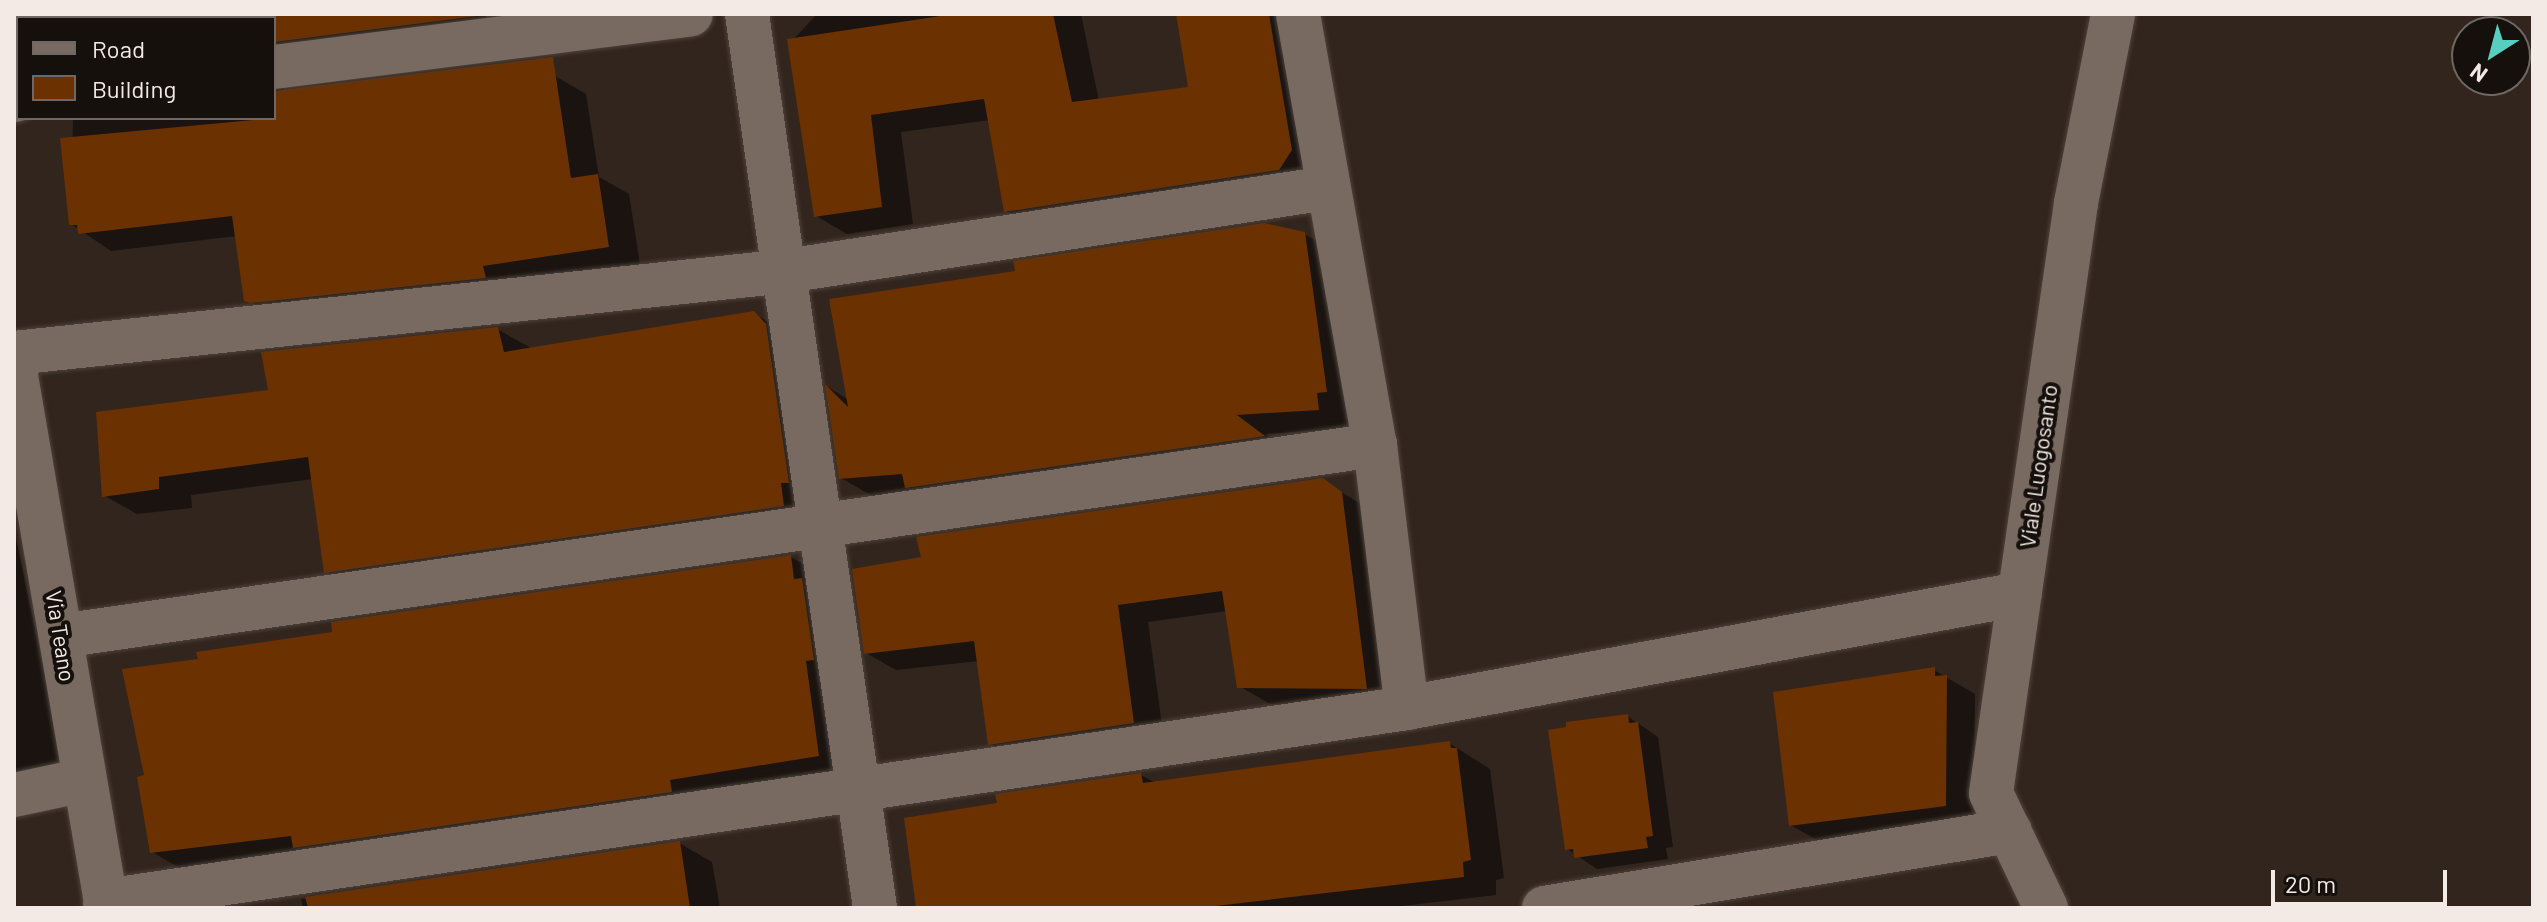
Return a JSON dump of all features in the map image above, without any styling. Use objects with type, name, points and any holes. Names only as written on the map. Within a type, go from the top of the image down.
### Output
[{"type":"street","points":[[276,67],[691,14]]},
{"type":"street","points":[[747,14],[823,527],[875,908]]},
{"type":"street","points":[[1298,14],[1375,445],[1407,708]]},
{"type":"street","name":"Viale Luogosanto","points":[[2046,908],[1991,793],[2076,203],[2113,14]]},
{"type":"street","points":[[14,353],[786,271],[1327,188]]},
{"type":"street","name":"Via Teano","points":[[14,364],[28,528],[61,636],[106,905]]},
{"type":"street","points":[[61,636],[1375,445]]},
{"type":"street","points":[[106,905],[1407,708],[2019,594]]},
{"type":"street","points":[[14,795],[84,780]]},
{"type":"street","points":[[1544,908],[2010,831]]},
{"type":"building","points":[[274,14],[493,14],[276,42]]},
{"type":"building","points":[[954,14],[1053,14],[1072,102],[1188,87],[1176,14],[1269,14],[1292,150],[1279,170],[1004,212],[984,99],[871,115],[882,207],[814,217],[787,39]]},
{"type":"building","points":[[553,57],[571,178],[598,174],[609,247],[483,266],[486,278],[251,303],[244,301],[232,216],[78,234],[77,225],[69,225],[60,138],[276,120],[276,91]]},
{"type":"building","points":[[1264,223],[1305,232],[1327,392],[1317,393],[1319,410],[1237,415],[1265,436],[905,488],[902,474],[839,479],[825,384],[848,407],[829,299],[1015,271],[1013,261]]},
{"type":"building","points":[[754,311],[766,324],[789,483],[781,483],[784,506],[324,573],[308,457],[159,477],[159,489],[102,497],[96,412],[268,390],[261,352],[498,327],[504,352]]},
{"type":"building","points":[[1323,478],[1342,492],[1367,689],[1237,688],[1222,591],[1118,605],[1134,723],[988,745],[974,641],[864,654],[852,569],[921,557],[916,537]]},
{"type":"building","points":[[791,555],[794,579],[802,578],[814,660],[806,661],[819,756],[670,780],[672,792],[293,848],[291,836],[150,853],[137,777],[144,775],[122,669],[198,659],[196,652],[332,632],[331,622]]},
{"type":"building","points":[[1935,667],[1935,676],[1947,675],[1946,806],[1789,826],[1773,692]]},
{"type":"building","points":[[1628,714],[1629,723],[1638,722],[1653,836],[1646,837],[1648,848],[1574,858],[1573,849],[1565,850],[1548,730],[1566,727],[1566,722]]},
{"type":"building","points":[[1450,741],[1451,748],[1457,748],[1471,860],[1463,862],[1464,877],[1198,908],[916,908],[904,818],[997,803],[995,794],[1141,773],[1143,783]]},
{"type":"building","points":[[680,841],[690,908],[308,908],[305,897]]}]
